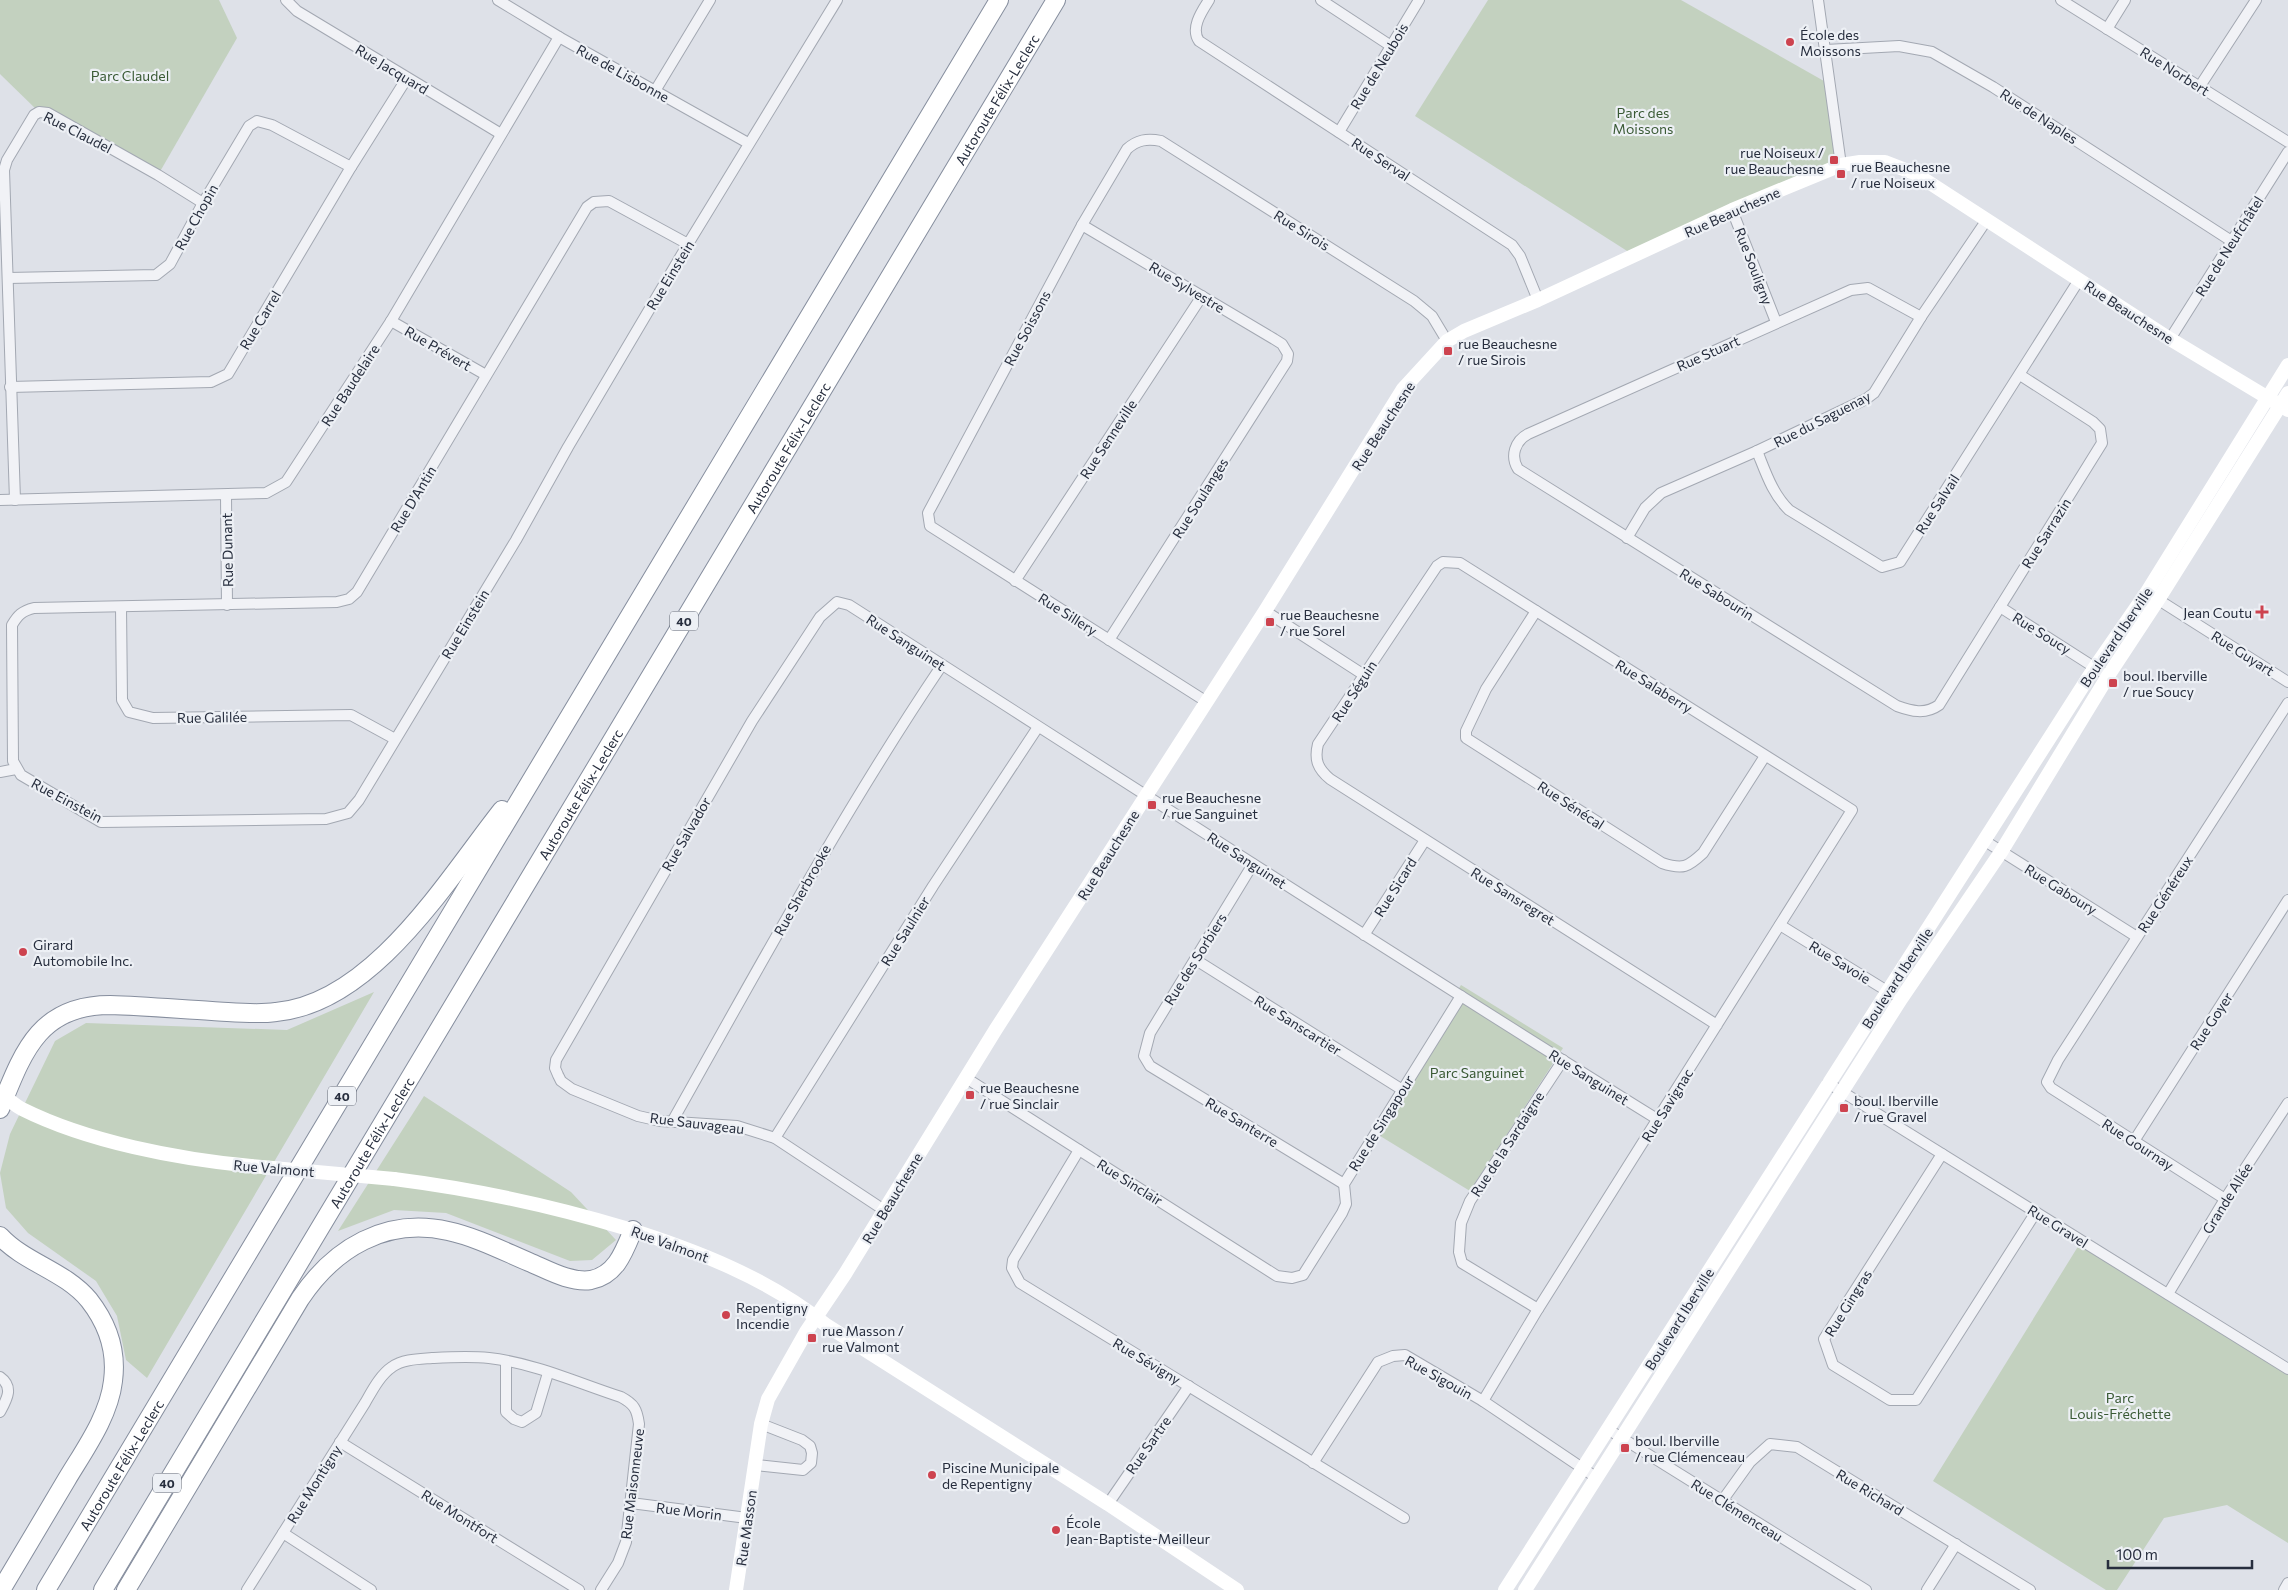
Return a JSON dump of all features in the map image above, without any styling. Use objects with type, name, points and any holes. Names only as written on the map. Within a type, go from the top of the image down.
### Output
[{"type":"highway","name":"Autoroute Félix-Leclerc","points":[[46,1590],[999,0]]},
{"type":"highway","name":"Autoroute Félix-Leclerc","points":[[103,1590],[1056,0]]},
{"type":"highway","points":[[1,1104],[25,1052],[40,1030],[55,1018],[78,1008],[110,1005],[267,1013],[303,1008],[337,991],[375,963],[408,930],[544,757]]},
{"type":"highway","points":[[126,1590],[300,1299],[318,1274],[346,1250],[363,1240],[389,1231],[411,1228],[438,1229],[476,1240],[566,1277],[588,1280],[604,1275],[616,1264],[626,1248],[633,1230]]},
{"type":"highway","points":[[0,1236],[16,1250],[72,1284],[84,1294],[106,1327],[114,1359],[114,1379],[110,1397],[100,1422],[0,1590]]},
{"type":"street","name":"Rue Jacquard","points":[[286,0],[297,11],[501,134]]},
{"type":"street","name":"Rue de Lisbonne","points":[[498,0],[559,37],[748,143]]},
{"type":"street","points":[[655,91],[710,0]]},
{"type":"street","name":"Rue Einstein","points":[[17,616],[12,625],[13,761],[21,775],[101,822],[326,819],[348,813],[359,800],[516,540],[568,447],[748,143],[837,0]]},
{"type":"street","name":"Rue Serval","points":[[1209,0],[1197,22],[1196,37],[1199,41],[1512,245],[1520,256],[1538,300]]},
{"type":"street","points":[[1320,0],[1391,46]]},
{"type":"street","name":"Rue de Neubois","points":[[1339,132],[1419,0]]},
{"type":"street","points":[[1818,0],[1841,166]]},
{"type":"street","name":"Rue Norbert","points":[[2061,0],[2288,142]]},
{"type":"street","points":[[2107,29],[2125,0]]},
{"type":"street","points":[[2200,86],[2256,0]]},
{"type":"street","name":"Rue Baudelaire","points":[[0,500],[266,493],[286,482],[391,321],[559,37]]},
{"type":"street","name":"Rue de Naples","points":[[1826,50],[1899,46],[1932,52],[1993,87],[2233,242]]},
{"type":"street","name":"Rue Carrel","points":[[10,387],[211,382],[228,374],[351,167],[407,78]]},
{"type":"street","name":"Rue Claudel","points":[[15,500],[4,170],[7,160],[20,137],[34,115],[39,112],[48,113],[203,202]]},
{"type":"street","name":"Rue Chopin","points":[[8,278],[156,275],[170,264],[203,202],[249,126],[257,121],[272,124],[351,167]]},
{"type":"street","name":"Rue Soissons","points":[[930,526],[928,513],[941,486],[1082,225],[1127,149],[1134,143],[1142,140]]},
{"type":"street","name":"Rue Sirois","points":[[1142,140],[1161,141],[1408,297],[1432,316],[1447,341]]},
{"type":"street","name":"Rue de Neufchâtel","points":[[2170,339],[2233,242],[2288,152]]},
{"type":"street","name":"Rue Beauchesne","points":[[816,1317],[1146,794],[1265,612],[1403,389],[1447,341],[1464,331],[1538,300],[1732,210],[1841,166],[1875,161],[1898,166],[1916,174],[2170,339],[2284,407]]},
{"type":"street","name":"Rue D'Antin","points":[[17,616],[23,611],[34,608],[120,608],[338,602],[349,599],[357,592],[587,207],[594,202],[609,201],[688,244]]},
{"type":"street","name":"Rue Souligny","points":[[1732,210],[1776,322]]},
{"type":"street","name":"Rue du Saguenay","points":[[1627,538],[1645,508],[1661,493],[1757,451],[1866,399],[1874,393],[1921,318],[1986,221]]},
{"type":"street","name":"Rue Sylvestre","points":[[1082,225],[1282,344],[1288,354]]},
{"type":"street","name":"Rue Salvail","points":[[1757,451],[1772,490],[1789,510],[1882,567],[1900,562],[2079,280]]},
{"type":"street","name":"Rue Stuart","points":[[1515,464],[1515,448],[1519,439],[1528,434],[1851,290],[1868,288],[1921,318]]},
{"type":"street","name":"Rue Senneville","points":[[1014,581],[1202,296]]},
{"type":"street","name":"Rue Prévert","points":[[391,321],[486,375]]},
{"type":"street","name":"Rue Soulanges","points":[[1109,640],[1287,361],[1288,354]]},
{"type":"street","name":"Boulevard Iberville","points":[[1505,1590],[2095,667],[2146,592],[2288,365]]},
{"type":"street","name":"Rue Sarrazin","points":[[1926,712],[1938,705],[2102,443],[2100,429],[2093,422],[2020,375]]},
{"type":"street","name":"Boulevard Iberville","points":[[1525,1590],[1623,1439],[1901,999],[2001,852],[2108,676],[2284,407],[2288,393]]},
{"type":"street","name":"Rue Sabourin","points":[[1515,464],[1518,469],[1897,706],[1912,711],[1926,712]]},
{"type":"street","name":"Rue Dunant","points":[[226,495],[227,605]]},
{"type":"street","name":"Rue Sillery","points":[[930,526],[1207,702]]},
{"type":"street","name":"Rue Salaberry","points":[[1456,561],[1852,810]]},
{"type":"street","name":"Rue Séguin","points":[[1316,760],[1318,744],[1437,566],[1443,562],[1456,561]]},
{"type":"street","name":"Rue Guyart","points":[[2146,592],[2288,682]]},
{"type":"street","name":"Rue Sanguinet","points":[[837,602],[849,605],[1364,935],[1658,1119]]},
{"type":"street","name":"Rue Salvador","points":[[558,1075],[555,1068],[556,1060],[752,721],[820,617],[837,602]]},
{"type":"street","name":"Rue Galilée","points":[[120,608],[122,700],[129,712],[152,718],[351,715],[395,739]]},
{"type":"street","name":"Rue Soucy","points":[[2000,608],[2108,676]]},
{"type":"street","name":"Rue Sénécal","points":[[1536,611],[1486,690],[1466,730],[1466,738],[1654,858],[1676,868],[1691,864],[1703,852],[1765,756]]},
{"type":"street","points":[[1265,612],[1364,675]]},
{"type":"street","name":"Rue Sherbrooke","points":[[672,1122],[832,838],[942,665]]},
{"type":"street","name":"Rue Généreux","points":[[2050,1088],[2047,1082],[2058,1060],[2288,703]]},
{"type":"street","name":"Rue Saulnier","points":[[775,1138],[933,886],[1038,726]]},
{"type":"street","name":"Rue Sansregret","points":[[1316,760],[1321,772],[1330,780],[1717,1025]]},
{"type":"street","points":[[0,772],[16,769]]},
{"type":"street","name":"Rue Savignac","points":[[1482,1401],[1852,810]]},
{"type":"street","name":"Rue Sicard","points":[[1364,935],[1425,840]]},
{"type":"street","name":"Rue Gaboury","points":[[1985,841],[2137,937]]},
{"type":"street","name":"Rue des Sorbiers","points":[[1144,1056],[1150,1032],[1196,960],[1253,864]]},
{"type":"street","name":"Rue Goyer","points":[[2134,1141],[2288,900]]},
{"type":"street","name":"Rue Savoie","points":[[1780,925],[1901,999]]},
{"type":"street","name":"Rue Sanscartier","points":[[1196,960],[1401,1089]]},
{"type":"street","name":"Rue de Singapour","points":[[1298,1278],[1303,1275],[1346,1204],[1344,1184],[1401,1089],[1461,996]]},
{"type":"street","name":"Rue Santerre","points":[[1144,1056],[1150,1066],[1344,1184]]},
{"type":"street","name":"Rue de la Sardaigne","points":[[1538,1309],[1462,1263],[1459,1252],[1461,1223],[1482,1180],[1563,1060]]},
{"type":"street","name":"Rue Sauvageau","points":[[558,1075],[561,1081],[572,1089],[613,1107],[660,1121],[729,1125],[775,1138],[884,1210]]},
{"type":"street","name":"Rue Sinclair","points":[[966,1078],[1277,1276],[1298,1278]]},
{"type":"street","name":"Rue Gravel","points":[[1828,1083],[2288,1369]]},
{"type":"street","name":"Rue Gournay","points":[[2050,1088],[2225,1199]]},
{"type":"street","name":"Grande Allée","points":[[2168,1294],[2225,1199],[2288,1103]]},
{"type":"street","name":"Rue Valmont","points":[[1,1104],[21,1108],[70,1128],[139,1148],[198,1160],[394,1179],[455,1187],[520,1199],[633,1230],[675,1244],[723,1264],[778,1293],[1014,1446],[1108,1504],[1238,1590]]},
{"type":"street","name":"Rue Sévigny","points":[[1079,1150],[1013,1260],[1012,1268],[1020,1283],[1404,1518]]},
{"type":"street","name":"Rue Gingras","points":[[1942,1154],[1824,1340],[1833,1365],[1890,1400],[1916,1400],[2036,1212]]},
{"type":"street","name":"Rue Masson","points":[[736,1590],[761,1424],[768,1399],[816,1317]]},
{"type":"street","name":"Rue Sigouin","points":[[1313,1463],[1378,1362],[1393,1356],[1405,1355],[1482,1401],[1597,1478]]},
{"type":"street","name":"Rue Maisonneuve","points":[[380,1379],[392,1366],[422,1359],[462,1357],[506,1361],[548,1372],[632,1403],[637,1410],[639,1424],[626,1542],[622,1553],[601,1590]]},
{"type":"street","points":[[506,1361],[506,1412],[514,1419],[522,1422],[536,1413],[548,1372]]},
{"type":"street","points":[[0,1377],[5,1381],[9,1397],[0,1412]]},
{"type":"street","name":"Rue Montigny","points":[[247,1590],[380,1379]]},
{"type":"street","name":"Rue Sartre","points":[[1108,1504],[1189,1386]]},
{"type":"street","points":[[756,1465],[803,1470],[811,1463],[812,1453],[810,1446],[802,1440],[761,1424]]},
{"type":"street","name":"Rue Clémenceau","points":[[1609,1430],[1866,1590]]},
{"type":"street","name":"Rue Montfort","points":[[340,1442],[579,1590]]},
{"type":"street","name":"Rue Richard","points":[[1722,1501],[1750,1462],[1770,1444],[1797,1447],[2030,1590]]},
{"type":"street","name":"Rue Morin","points":[[631,1504],[747,1518]]},
{"type":"street","points":[[283,1533],[371,1590]]},
{"type":"street","points":[[1927,1590],[1956,1544]]},
{"type":"street","points":[[2284,1590],[2288,1583]]},
{"type":"green space","name":"Parc Claudel","points":[[0,0],[219,0],[237,38],[158,175],[39,112],[0,74]]},
{"type":"green space","name":"Parc des Moissons","points":[[1488,0],[1681,0],[1831,85],[1841,165],[1635,256],[1415,116]]},
{"type":"green space","name":"Parc Sanguinet","points":[[1461,985],[1563,1048],[1470,1191],[1372,1131]]},
{"type":"green space","points":[[374,992],[147,1378],[126,1360],[117,1316],[96,1281],[28,1233],[6,1208],[0,1173],[10,1134],[55,1041],[86,1023],[287,1030]]},
{"type":"green space","points":[[424,1096],[571,1192],[616,1240],[592,1260],[570,1261],[446,1213],[394,1210],[338,1231]]},
{"type":"green space","name":"Parc Louis-Fréchette","points":[[2082,1240],[2288,1369],[2288,1543],[2227,1505],[2164,1518],[2117,1590],[2106,1590],[1933,1481]]},
{"type":"place","name":"École des Moissons","points":[[1790,42]]},
{"type":"place","name":"rue Noiseux / rue Beauchesne","points":[[1834,160]]},
{"type":"place","name":"rue Beauchesne / rue Noiseux","points":[[1841,174]]},
{"type":"place","name":"rue Beauchesne / rue Sirois","points":[[1448,351]]},
{"type":"place","name":"Jean Coutu","points":[[2262,612]]},
{"type":"place","name":"rue Beauchesne / rue Sorel","points":[[1270,622]]},
{"type":"place","name":"boul. Iberville / rue Soucy","points":[[2113,683]]},
{"type":"place","name":"rue Beauchesne / rue Sanguinet","points":[[1152,805]]},
{"type":"place","name":"Girard Automobile Inc.","points":[[23,952]]},
{"type":"place","name":"rue Beauchesne / rue Sinclair","points":[[970,1095]]},
{"type":"place","name":"boul. Iberville / rue Gravel","points":[[1844,1108]]},
{"type":"place","name":"Repentigny Incendie","points":[[726,1315]]},
{"type":"place","name":"rue Masson / rue Valmont","points":[[812,1338]]},
{"type":"place","name":"boul. Iberville / rue Clémenceau","points":[[1625,1448]]},
{"type":"place","name":"Piscine Municipale de Repentigny","points":[[932,1475]]},
{"type":"place","name":"École Jean-Baptiste-Meilleur","points":[[1056,1530]]}]
